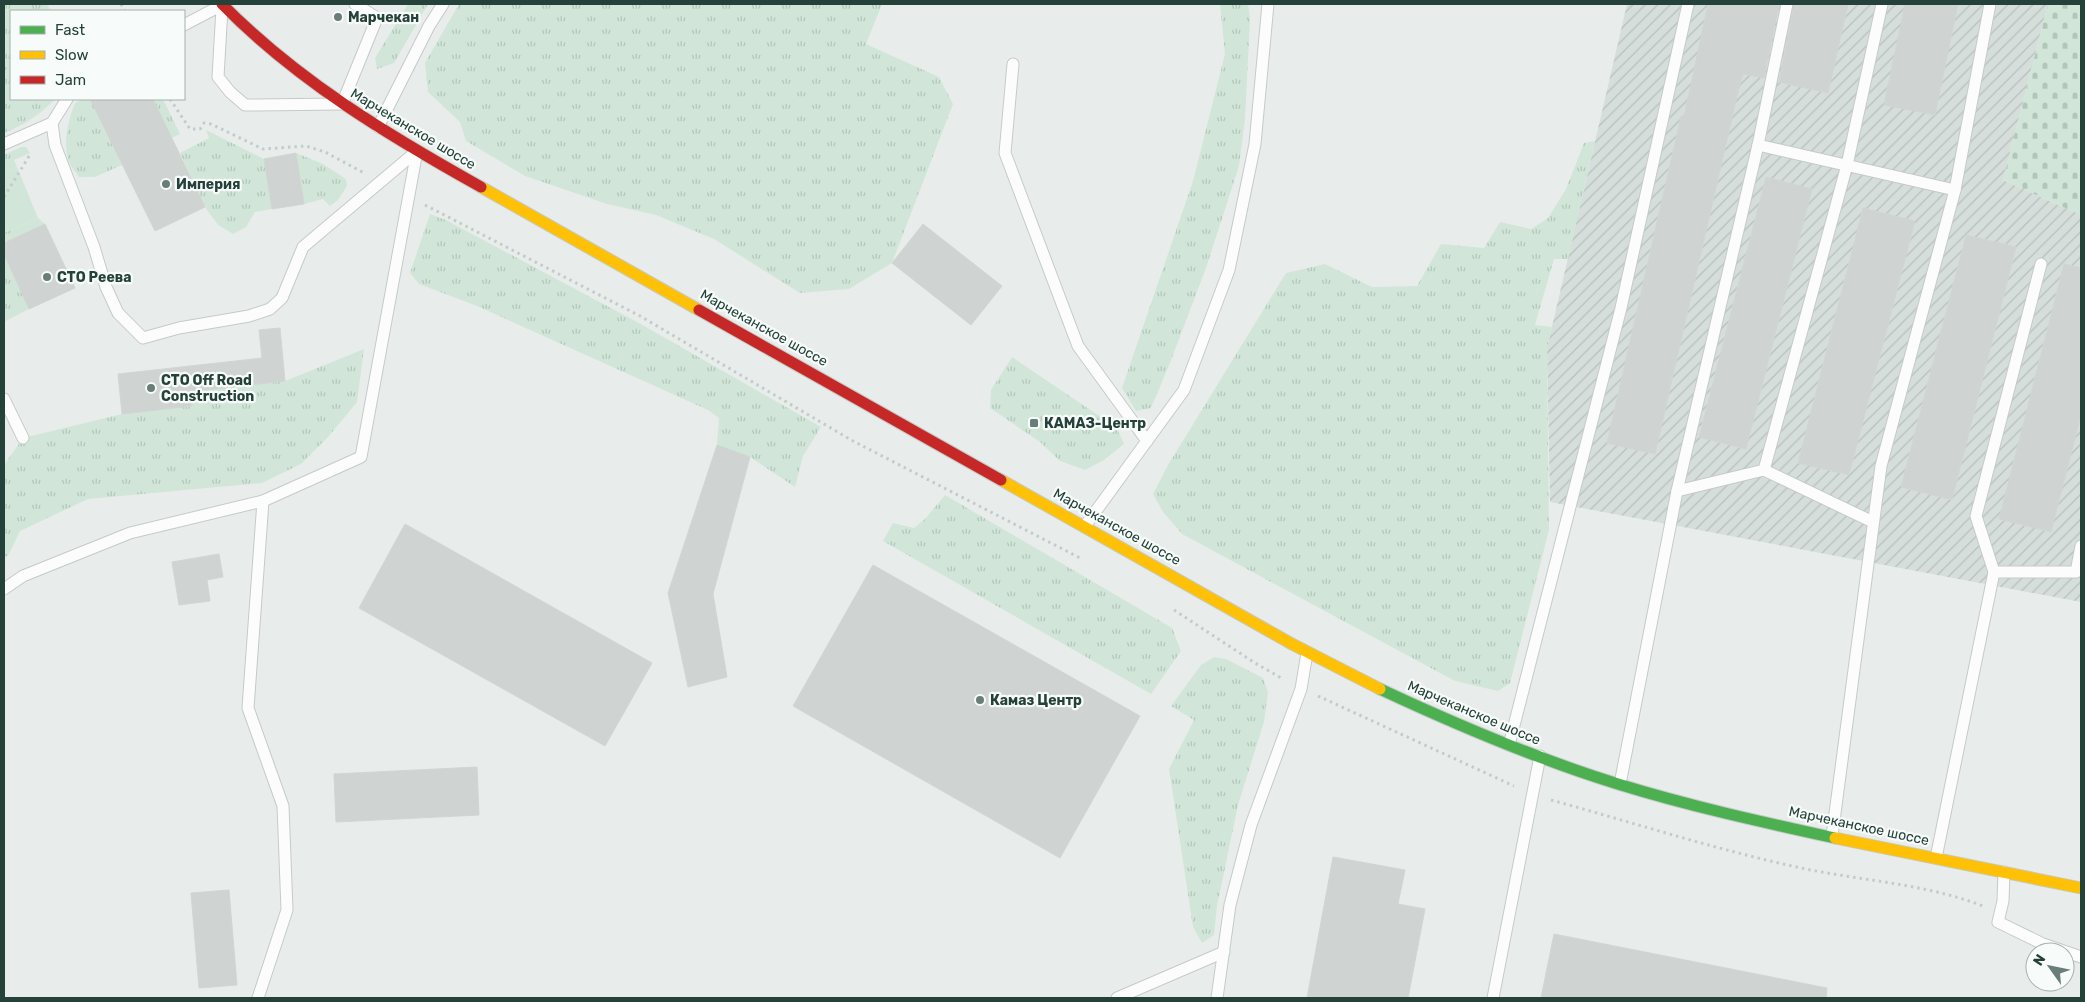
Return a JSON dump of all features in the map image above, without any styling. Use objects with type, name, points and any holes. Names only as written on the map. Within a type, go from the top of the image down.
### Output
[{"type":"street","name":"Марчеканское шоссе","points":[[223,4],[276,56],[342,104],[417,151],[1085,526],[1307,653],[1401,699],[1509,745],[1620,784],[1745,818],[2081,888]]},
{"type":"lane","points":[[223,4],[218,77],[230,92],[245,105],[342,104],[377,18],[355,4]]},
{"type":"lane","points":[[185,24],[223,4]]},
{"type":"lane","points":[[378,127],[429,26],[443,4]]},
{"type":"lane","points":[[1085,526],[1184,390],[1229,270],[1255,144],[1268,4]]},
{"type":"lane","points":[[1509,745],[1620,308],[1688,4]]},
{"type":"lane","points":[[1620,784],[1677,491],[1758,145],[1788,4]]},
{"type":"lane","points":[[1764,470],[1847,165],[1882,4]]},
{"type":"lane","points":[[1832,836],[1881,466],[1955,190],[1990,4]]},
{"type":"lane","points":[[1013,64],[1005,153],[1078,346],[1148,440]]},
{"type":"lane","points":[[4,144],[52,123],[67,100]]},
{"type":"lane","points":[[52,123],[55,145],[94,247],[106,287],[118,312],[143,338],[179,328],[249,316],[270,309],[282,298],[303,247],[417,151]]},
{"type":"lane","points":[[1758,145],[1955,190]]},
{"type":"lane","points":[[4,590],[23,576],[130,534],[263,501],[361,457],[417,151]]},
{"type":"lane","points":[[1936,858],[1994,572],[1976,516],[2041,264]]},
{"type":"lane","points":[[4,400],[23,438]]},
{"type":"lane","points":[[1677,491],[1764,470],[1873,522]]},
{"type":"lane","points":[[258,998],[287,910],[283,806],[248,708],[263,501]]},
{"type":"lane","points":[[1994,572],[2078,572],[2081,546]]},
{"type":"lane","points":[[1217,998],[1230,905],[1251,825],[1301,689],[1307,653]]},
{"type":"lane","points":[[1493,998],[1540,756]]},
{"type":"lane","points":[[2004,872],[2003,901],[1998,922],[2043,944],[2081,957]]},
{"type":"lane","points":[[1117,998],[1224,952]]},
{"type":"path","points":[[171,100],[190,129],[200,129],[204,122],[211,124]]},
{"type":"path","points":[[4,197],[31,154],[39,130]]},
{"type":"shaded area","points":[[1627,4],[2048,4],[2003,180],[2081,215],[2081,602],[1550,502],[1547,348]]},
{"type":"green space","points":[[4,4],[47,4],[50,10],[10,10],[10,100],[54,100],[31,119],[4,133]]},
{"type":"green space","points":[[408,4],[428,4],[394,63],[377,69],[375,58]]},
{"type":"green space","points":[[459,4],[882,4],[866,44],[939,77],[953,104],[892,263],[849,289],[800,293],[714,239],[656,215],[607,204],[525,176],[466,141],[460,122],[428,92],[425,63]]},
{"type":"green space","points":[[1220,4],[1248,4],[1250,19],[1245,119],[1239,166],[1206,268],[1170,363],[1151,408],[1136,411],[1122,388],[1193,181],[1225,54]]},
{"type":"green space","points":[[2048,4],[2081,4],[2081,215],[2003,180]]},
{"type":"green space","points":[[80,100],[90,100],[122,165],[95,177],[79,177],[71,166],[66,149],[70,117],[75,103]]},
{"type":"green space","points":[[153,100],[163,100],[180,134],[172,138]]},
{"type":"green space","points":[[206,130],[264,159],[272,209],[255,212],[246,227],[233,234],[218,225],[205,207],[180,153],[209,138]]},
{"type":"green space","points":[[1595,141],[1568,259],[1554,259],[1535,325],[1552,327],[1547,348],[1549,530],[1510,683],[1498,691],[1455,681],[1182,534],[1163,512],[1153,494],[1168,465],[1286,273],[1325,264],[1372,287],[1417,286],[1441,244],[1484,248],[1500,222],[1531,229],[1548,218],[1566,189],[1584,143]]},
{"type":"green space","points":[[21,147],[26,147],[30,153],[14,160],[17,167],[4,173],[4,155]]},
{"type":"green space","points":[[296,153],[323,164],[346,179],[347,186],[338,200],[330,206],[323,199],[304,204]]},
{"type":"green space","points":[[17,167],[38,218],[4,233],[4,173]]},
{"type":"green space","points":[[430,214],[446,220],[639,323],[821,427],[803,456],[795,487],[750,457],[717,445],[719,418],[708,410],[477,306],[419,284],[410,273]]},
{"type":"green space","points":[[38,218],[45,224],[4,243],[4,233]]},
{"type":"green space","points":[[4,254],[29,309],[4,322]]},
{"type":"green space","points":[[364,349],[357,402],[329,436],[301,464],[262,483],[88,499],[20,531],[8,556],[4,557],[4,465],[23,438],[122,414],[191,406],[190,392],[285,381]]},
{"type":"green space","points":[[1012,357],[1117,428],[1124,444],[1104,460],[1085,470],[1060,461],[1040,442],[990,408],[991,390]]},
{"type":"green space","points":[[945,495],[1172,628],[1181,651],[1151,694],[883,541],[893,523],[914,528],[925,519]]},
{"type":"green space","points":[[1214,657],[1226,659],[1263,678],[1268,692],[1264,722],[1238,805],[1217,906],[1214,935],[1202,943],[1193,927],[1169,769],[1194,720],[1171,706],[1201,665]]},
{"type":"building","points":[[1708,4],[1779,4],[1764,78],[1743,74],[1655,454],[1607,443],[1681,116],[1684,117]]},
{"type":"building","points":[[1794,4],[1848,4],[1828,93],[1779,82]]},
{"type":"building","points":[[1905,4],[1958,4],[1935,115],[1884,105]]},
{"type":"building","points":[[90,100],[153,100],[205,207],[155,231]]},
{"type":"building","points":[[296,153],[304,204],[272,209],[264,159]]},
{"type":"building","points":[[1766,177],[1812,189],[1746,449],[1699,437]]},
{"type":"building","points":[[1863,208],[1915,221],[1849,475],[1798,463]]},
{"type":"building","points":[[45,224],[75,288],[29,309],[4,254],[4,243]]},
{"type":"building","points":[[923,224],[1002,286],[971,325],[892,263]]},
{"type":"building","points":[[1966,235],[2016,247],[1952,500],[1901,487]]},
{"type":"building","points":[[2064,264],[2081,268],[2081,415],[2051,532],[1999,519]]},
{"type":"building","points":[[280,328],[285,381],[190,392],[192,406],[122,414],[118,374],[262,358],[259,330]]},
{"type":"building","points":[[717,445],[750,457],[713,594],[727,677],[688,687],[668,593]]},
{"type":"building","points":[[405,524],[652,663],[605,746],[359,608]]},
{"type":"building","points":[[219,554],[223,577],[207,580],[210,601],[179,605],[172,562]]},
{"type":"building","points":[[873,565],[1140,716],[1060,858],[793,706]]},
{"type":"building","points":[[477,767],[479,815],[336,822],[334,774]]},
{"type":"building","points":[[1333,857],[1405,870],[1398,904],[1425,909],[1408,998],[1307,998]]},
{"type":"building","points":[[229,890],[237,985],[199,988],[191,893]]},
{"type":"building","points":[[1554,934],[1827,988],[1826,998],[1541,998]]},
{"type":"traffic: fast","points":[[1380,689],[1438,716],[1557,764],[1699,807],[1835,838]]},
{"type":"traffic: slow","points":[[481,187],[699,310]]},
{"type":"traffic: slow","points":[[1001,480],[1292,644],[1380,689]]},
{"type":"traffic: slow","points":[[1835,838],[2081,888]]},
{"type":"traffic: jam","points":[[222,4],[281,58],[345,105],[378,127],[481,187]]},
{"type":"traffic: jam","points":[[699,310],[1001,480]]},
{"type":"place","name":"Марчекан","points":[[338,17]]},
{"type":"place","name":"Империя","points":[[166,184]]},
{"type":"place","name":"СТО Реева","points":[[47,277]]},
{"type":"place","name":"СТО Off Road Construction","points":[[151,388]]},
{"type":"place","name":"КАМАЗ-Центр","points":[[1034,423]]},
{"type":"place","name":"Камаз Центр","points":[[980,700]]}]
